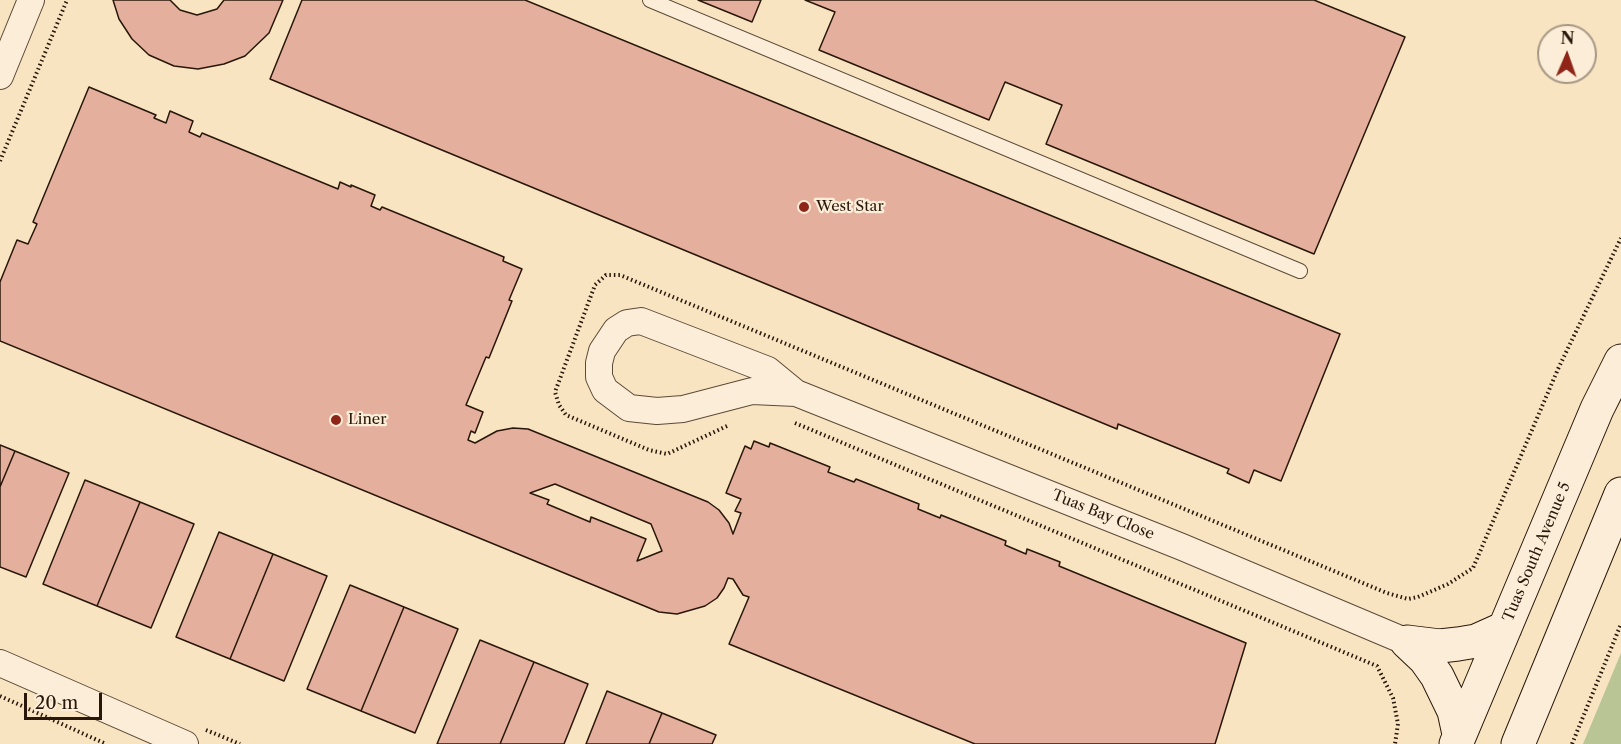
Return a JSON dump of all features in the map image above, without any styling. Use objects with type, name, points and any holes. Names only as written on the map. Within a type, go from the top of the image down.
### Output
[{"type":"street","points":[[0,76],[31,0]]},
{"type":"street","name":"Tuas Bay Close","points":[[796,393],[752,391],[683,409],[657,411],[629,408],[605,390],[599,377],[599,363],[603,351],[616,330],[627,323],[641,321],[768,370],[796,393],[1182,547],[1407,642]]},
{"type":"street","name":"Tuas South Avenue 5","points":[[1457,739],[1597,409],[1621,361]]},
{"type":"street","points":[[1518,744],[1621,494]]},
{"type":"street","points":[[1407,642],[1440,646],[1458,644],[1476,641],[1505,628]]},
{"type":"street","points":[[1407,642],[1425,659],[1437,676],[1454,711],[1457,739]]},
{"type":"street","points":[[0,663],[185,744]]},
{"type":"lane","points":[[650,0],[1300,271]]},
{"type":"path","points":[[0,160],[67,0]]},
{"type":"path","points":[[737,420],[668,454],[649,450],[566,414],[559,405],[555,392],[595,285],[606,275],[620,275],[1387,593],[1408,599],[1418,597],[1448,584],[1473,567],[1558,369],[1621,238]]},
{"type":"path","points":[[786,419],[1377,666],[1393,699],[1398,724],[1395,744]]},
{"type":"path","points":[[1572,744],[1621,624]]},
{"type":"path","points":[[0,696],[106,744]]},
{"type":"green space","points":[[1621,653],[1621,744],[1583,744]]},
{"type":"building","points":[[113,0],[170,0],[180,10],[197,15],[217,9],[224,0],[283,0],[269,33],[245,56],[224,64],[198,69],[174,66],[149,55],[132,39],[119,19]]},
{"type":"building","name":"West Star","points":[[302,0],[525,0],[1340,334],[1281,481],[1254,470],[1249,483],[1227,473],[1229,469],[1118,424],[1117,429],[270,79]]},
{"type":"building","points":[[698,0],[761,0],[752,22]]},
{"type":"building","points":[[805,0],[1314,0],[1405,37],[1314,254],[1046,144],[1062,105],[1005,82],[989,120],[819,50],[835,12]]},
{"type":"building","name":"Liner","points":[[89,87],[156,115],[154,118],[166,123],[170,111],[193,121],[189,132],[200,137],[202,133],[338,189],[340,182],[375,195],[371,206],[380,210],[382,207],[504,257],[503,261],[522,269],[489,358],[486,357],[466,405],[483,412],[475,433],[471,431],[468,440],[475,443],[497,431],[513,428],[528,429],[708,502],[719,510],[729,523],[733,534],[741,513],[735,511],[741,499],[726,493],[745,446],[751,449],[754,441],[769,447],[770,443],[830,467],[828,472],[854,482],[856,479],[919,504],[918,509],[940,518],[941,515],[1006,541],[1005,545],[1026,554],[1027,549],[1060,562],[1059,566],[1246,643],[1215,744],[975,744],[729,644],[749,597],[743,595],[733,579],[728,578],[717,598],[705,606],[677,614],[659,612],[0,341],[0,282],[17,240],[28,244],[37,224],[33,222]],"holes":[[[555,484],[651,524],[662,551],[637,561],[646,539],[591,517],[590,522],[547,504],[549,500],[530,493]]]},
{"type":"building","points":[[0,445],[15,451],[0,487]]},
{"type":"building","points":[[15,451],[69,473],[26,577],[0,567],[0,487]]},
{"type":"building","points":[[85,480],[140,502],[97,606],[43,584]]},
{"type":"building","points":[[140,502],[194,524],[151,628],[97,606]]},
{"type":"building","points":[[219,532],[273,554],[230,659],[176,637]]},
{"type":"building","points":[[273,554],[327,576],[284,681],[230,659]]},
{"type":"building","points":[[350,585],[404,607],[361,711],[307,689]]},
{"type":"building","points":[[404,607],[458,629],[415,733],[361,711]]},
{"type":"building","points":[[480,640],[534,662],[500,744],[437,744]]},
{"type":"building","points":[[534,662],[588,684],[564,744],[500,744]]},
{"type":"building","points":[[607,691],[662,713],[649,744],[586,744]]},
{"type":"building","points":[[662,713],[716,735],[712,744],[649,744]]},
{"type":"place","name":"West Star","points":[[804,207]]},
{"type":"place","name":"Liner","points":[[336,420]]}]
